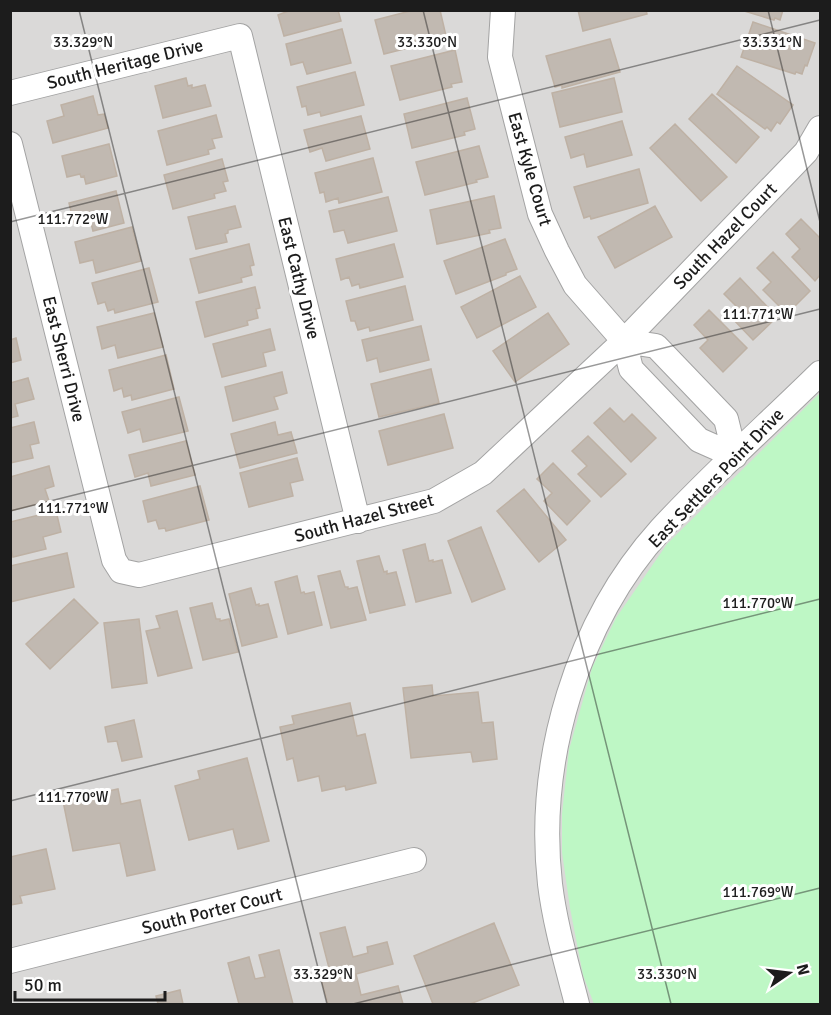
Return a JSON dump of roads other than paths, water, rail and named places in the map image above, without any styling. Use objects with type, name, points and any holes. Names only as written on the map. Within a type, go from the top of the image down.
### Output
[{"type":"street","name":"East Kyle Court","points":[[503,10],[500,57],[540,214],[575,285],[624,341],[631,369],[699,440],[735,456]]},
{"type":"street","name":"South Heritage Drive","points":[[10,93],[240,36]]},
{"type":"street","name":"East Cathy Drive","points":[[240,36],[358,521]]},
{"type":"street","name":"South Hazel Court","points":[[624,341],[806,152],[820,128]]},
{"type":"street","name":"East Sherri Drive","points":[[10,144],[114,560],[121,571]]},
{"type":"street","points":[[624,341],[656,346],[726,419],[735,456]]},
{"type":"street","name":"South Hazel Street","points":[[121,571],[139,575],[434,501],[483,473],[624,341]]},
{"type":"street","name":"East Settlers Point Drive","points":[[577,1005],[550,886],[548,846],[551,787],[564,712],[575,676],[612,597],[633,565],[661,530],[820,373]]},
{"type":"street","name":"South Porter Court","points":[[10,961],[414,860]]}]
